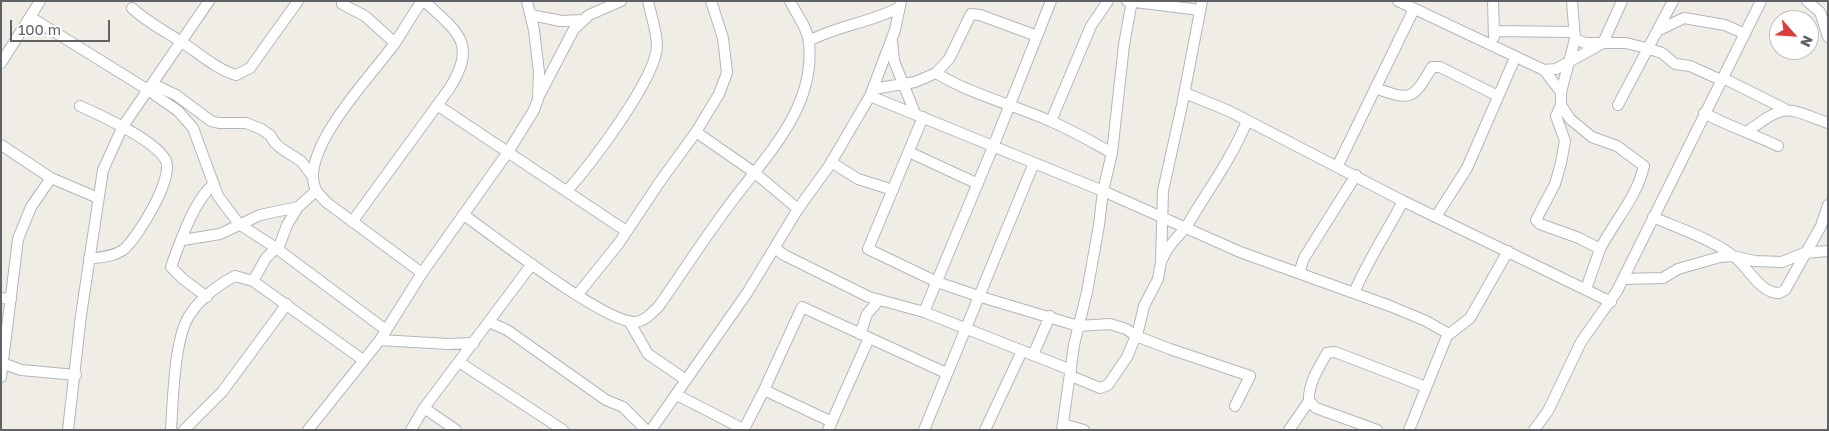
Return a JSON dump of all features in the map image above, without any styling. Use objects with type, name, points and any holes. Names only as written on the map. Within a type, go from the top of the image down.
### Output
[{"type":"street","points":[[1,63],[32,18],[40,1]]},
{"type":"street","points":[[68,430],[76,375],[81,315],[103,170],[123,126],[209,1]]},
{"type":"street","points":[[132,8],[147,23],[181,42],[227,72],[236,75],[244,72],[256,61],[298,1]]},
{"type":"street","points":[[352,222],[459,74],[464,60],[463,47],[450,26],[423,1],[395,43],[367,77],[327,133],[317,156],[313,176],[316,190],[352,222],[422,273]]},
{"type":"street","points":[[527,1],[532,15],[539,72],[538,99]]},
{"type":"street","points":[[567,191],[584,171],[624,113],[654,62],[657,46],[648,1]]},
{"type":"street","points":[[578,294],[696,132],[719,94],[727,73],[724,38],[711,1]]},
{"type":"street","points":[[464,215],[532,264],[608,314],[637,322],[646,318],[659,306],[721,216],[782,136],[801,103],[807,81],[809,41],[790,1]]},
{"type":"street","points":[[924,312],[978,184],[1051,1]]},
{"type":"street","points":[[1051,121],[1091,26],[1108,1]]},
{"type":"street","points":[[775,248],[784,255],[869,297],[924,312],[1033,355],[1071,373],[1100,388],[1105,387],[1128,357],[1144,306],[1158,279],[1161,262],[1163,191],[1185,93],[1201,6],[1130,1],[1112,153],[1103,191],[1099,225],[1078,326],[1071,373],[1062,427],[1084,430]]},
{"type":"street","points":[[1398,1],[1494,46],[1515,58],[1544,70],[1556,69],[1603,43],[1622,1]]},
{"type":"street","points":[[1493,1],[1494,46]]},
{"type":"street","points":[[1572,1],[1574,36],[1561,92],[1561,105],[1556,116],[1565,141],[1561,163],[1554,184],[1536,220],[1540,224],[1579,238],[1600,249]]},
{"type":"street","points":[[1618,105],[1646,48],[1673,1]]},
{"type":"street","points":[[1534,430],[1548,411],[1581,342],[1611,302],[1704,113],[1762,1]]},
{"type":"street","points":[[1807,1],[1820,12],[1828,37]]},
{"type":"street","points":[[314,428],[363,360],[380,340],[422,273],[508,152],[534,110],[563,47],[574,29],[589,15],[616,2]]},
{"type":"street","points":[[342,4],[365,16],[395,43]]},
{"type":"street","points":[[809,41],[827,31],[884,16],[900,4]]},
{"type":"street","points":[[651,430],[747,293],[798,209],[831,162],[872,92],[892,39],[900,4]]},
{"type":"street","points":[[1338,165],[1414,9]]},
{"type":"street","points":[[872,92],[936,73],[949,59],[971,14],[980,15],[1037,36]]},
{"type":"street","points":[[532,15],[561,21],[583,20]]},
{"type":"street","points":[[32,18],[150,87],[193,128],[218,196],[239,224],[276,248],[386,330]]},
{"type":"street","points":[[1657,31],[1684,18],[1725,25],[1745,34]]},
{"type":"street","points":[[1495,31],[1574,36],[1585,43],[1626,43],[1646,48],[1662,53],[1675,64],[1690,66],[1785,109],[1828,123]]},
{"type":"street","points":[[892,39],[894,61],[919,115],[909,152],[868,249],[937,282],[978,296],[1050,316],[1078,326],[1110,324],[1126,329],[1136,336],[1250,376],[1235,406]]},
{"type":"street","points":[[1437,215],[1467,168],[1515,58]]},
{"type":"street","points":[[1375,88],[1401,97],[1410,97],[1421,87],[1432,67],[1440,67],[1498,96]]},
{"type":"street","points":[[1544,70],[1561,92]]},
{"type":"street","points":[[936,73],[952,83],[1051,121],[1112,153]]},
{"type":"street","points":[[150,87],[176,95],[211,121],[219,123],[246,123],[261,129],[270,135],[282,149],[301,161],[313,176]]},
{"type":"street","points":[[872,92],[919,115],[1103,191],[1240,252],[1426,321],[1449,334]]},
{"type":"street","points":[[1185,93],[1338,165],[1403,201],[1437,215],[1551,274],[1611,302]]},
{"type":"street","points":[[437,105],[626,230]]},
{"type":"street","points":[[1561,105],[1570,120],[1592,137],[1617,146],[1644,166],[1629,204],[1611,228],[1600,249],[1586,289]]},
{"type":"street","points":[[80,106],[123,126],[166,160],[166,175],[162,190],[139,230],[123,250],[112,256],[90,259]]},
{"type":"street","points":[[1748,131],[1772,114],[1785,109]]},
{"type":"street","points":[[1704,113],[1728,126],[1748,131],[1778,146]]},
{"type":"street","points":[[1161,262],[1168,247],[1185,228],[1235,149],[1247,121]]},
{"type":"street","points":[[696,132],[755,173],[798,209]]},
{"type":"street","points":[[1,145],[51,178],[98,198]]},
{"type":"street","points":[[909,152],[978,184]]},
{"type":"street","points":[[831,162],[858,179],[892,190]]},
{"type":"street","points":[[924,430],[964,328],[1034,163]]},
{"type":"street","points":[[1299,273],[1304,258],[1356,175]]},
{"type":"street","points":[[1,377],[6,299],[18,239],[31,207],[51,178]]},
{"type":"street","points":[[207,296],[183,279],[171,267],[190,220],[206,191],[214,184]]},
{"type":"street","points":[[253,281],[266,258],[276,248],[298,207],[316,190]]},
{"type":"street","points":[[1354,293],[1366,263],[1387,233],[1403,201]]},
{"type":"street","points":[[1653,217],[1718,246],[1732,256],[1768,291],[1779,294],[1785,290],[1804,253],[1821,226],[1828,205]]},
{"type":"street","points":[[183,240],[220,234],[272,211],[298,207]]},
{"type":"street","points":[[1623,279],[1663,278],[1678,269],[1720,257],[1732,256],[1782,262],[1804,253],[1828,250]]},
{"type":"street","points":[[1409,430],[1433,366],[1449,334],[1470,318],[1508,251]]},
{"type":"street","points":[[411,430],[424,408],[532,264]]},
{"type":"street","points":[[171,430],[180,335],[190,313],[220,283],[234,276],[253,281],[363,360]]},
{"type":"street","points":[[764,390],[830,426],[864,336],[867,314],[879,300]]},
{"type":"street","points":[[184,430],[222,392],[287,304]]},
{"type":"street","points":[[677,395],[744,430],[802,307],[946,373]]},
{"type":"street","points":[[1033,355],[1050,316]]},
{"type":"street","points":[[629,321],[648,354],[686,380]]},
{"type":"street","points":[[489,322],[507,330],[606,400],[622,407],[640,428]]},
{"type":"street","points":[[380,340],[440,344],[474,343]]},
{"type":"street","points":[[985,430],[1022,351]]},
{"type":"street","points":[[1377,430],[1353,426],[1316,408],[1309,401],[1308,395],[1316,371],[1327,353],[1335,352],[1426,387]]},
{"type":"street","points":[[459,362],[563,430]]},
{"type":"street","points":[[2,363],[21,370],[76,375]]},
{"type":"street","points":[[1289,430],[1309,401]]},
{"type":"street","points":[[424,408],[456,430]]}]
